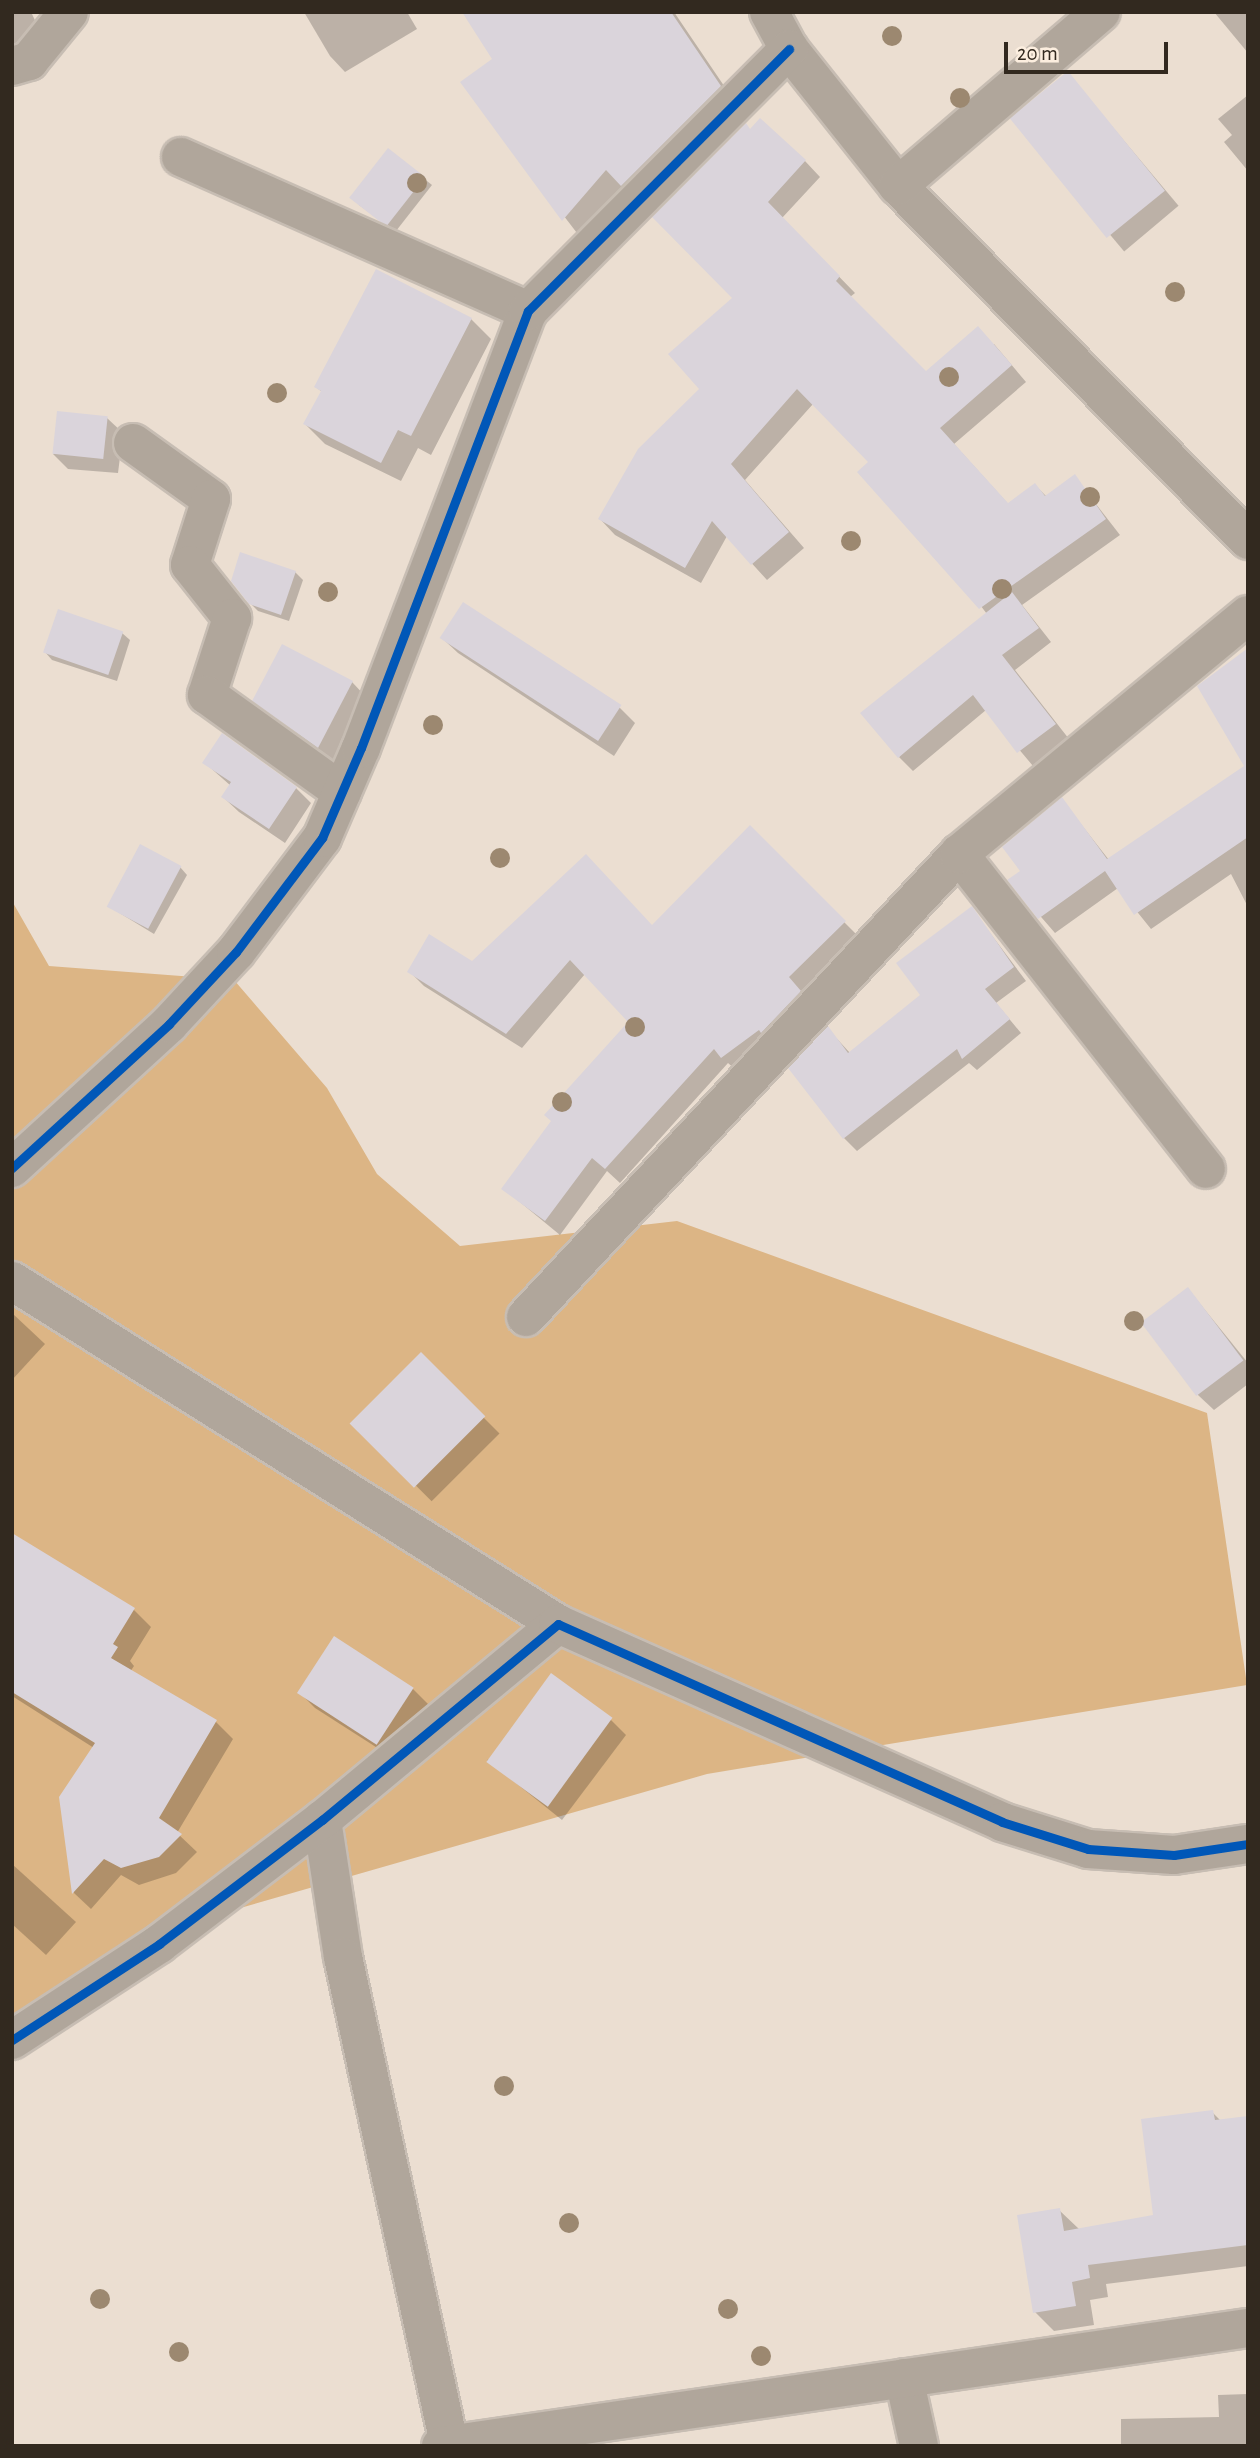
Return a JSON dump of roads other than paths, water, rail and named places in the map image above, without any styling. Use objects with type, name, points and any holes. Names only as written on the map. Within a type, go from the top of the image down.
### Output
[{"type":"street","points":[[12,66],[29,61],[69,12]]},
{"type":"street","points":[[769,12],[789,49],[898,186],[1248,540]]},
{"type":"street","points":[[898,186],[1101,12]]},
{"type":"street","points":[[12,1168],[169,1024],[236,952],[322,838],[528,311],[789,49]]},
{"type":"street","points":[[181,157],[528,311]]},
{"type":"street","points":[[133,443],[211,499],[190,565],[232,618],[207,695],[342,792]]},
{"type":"street","points":[[526,1317],[958,854],[1248,615]]},
{"type":"street","points":[[958,854],[1206,1169]]},
{"type":"street","points":[[12,1281],[558,1624],[1002,1822],[1088,1849],[1174,1855],[1248,1844]]},
{"type":"street","points":[[12,2040],[159,1944],[322,1821],[558,1624]]},
{"type":"street","points":[[322,1821],[343,1957],[445,2444],[1248,2328]]},
{"type":"street","points":[[904,2378],[919,2446]]}]
